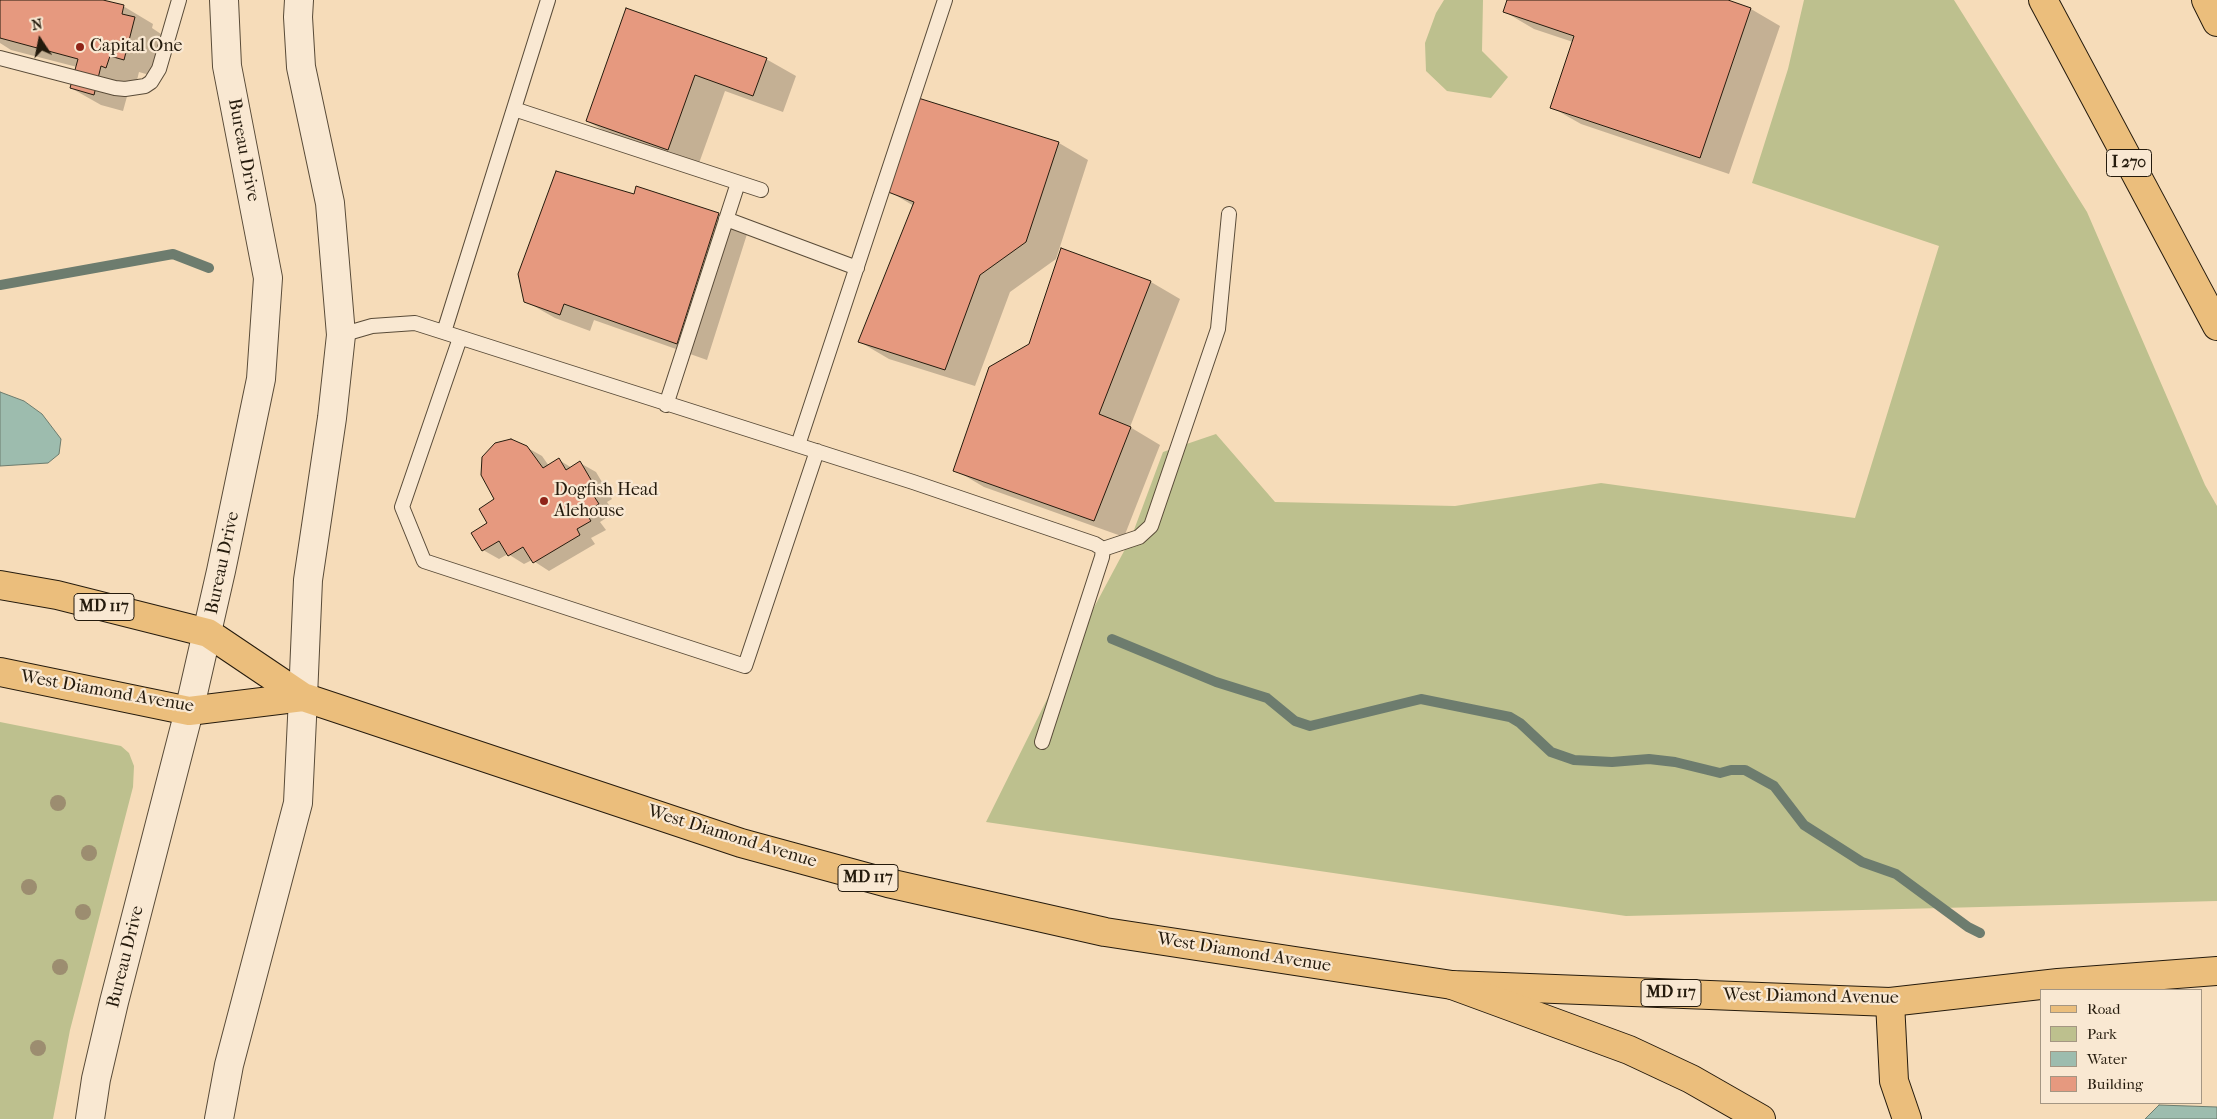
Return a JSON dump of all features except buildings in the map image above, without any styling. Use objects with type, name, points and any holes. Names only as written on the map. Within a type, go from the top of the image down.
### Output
[{"type":"main road","name":"I 270","points":[[2043,0],[2217,326]]},
{"type":"main road","points":[[2206,0],[2217,22]]},
{"type":"main road","name":"West Diamond Avenue","points":[[0,585],[57,595],[208,633],[303,697],[741,843],[888,883],[1105,932],[1452,985],[1890,1002],[2058,983],[2217,971]]},
{"type":"main road","name":"West Diamond Avenue","points":[[0,672],[189,711],[303,697]]},
{"type":"main road","points":[[1452,985],[1628,1050],[1692,1079],[1761,1119]]},
{"type":"main road","points":[[1890,1002],[1894,1081],[1907,1119]]},
{"type":"street","name":"Bureau Drive","points":[[90,1119],[96,1079],[114,1002],[208,633],[261,379],[268,278],[227,66],[224,0]]},
{"type":"street","points":[[219,1119],[229,1065],[298,803],[308,580],[332,418],[341,335],[330,203],[301,66],[298,17],[299,0]]},
{"type":"lane","points":[[0,58],[115,88],[125,89],[145,86],[151,82],[159,69],[179,0]]},
{"type":"lane","points":[[444,332],[548,0]]},
{"type":"lane","points":[[798,445],[945,0]]},
{"type":"lane","points":[[514,109],[761,190]]},
{"type":"lane","points":[[666,405],[738,183]]},
{"type":"lane","points":[[1103,549],[1139,537],[1151,526],[1218,329],[1230,214]]},
{"type":"lane","points":[[726,220],[857,268]]},
{"type":"lane","points":[[341,335],[372,326],[415,323],[666,405],[817,451],[1095,544],[1103,549]]},
{"type":"lane","points":[[460,338],[402,508],[424,561],[745,666],[817,451]]},
{"type":"lane","points":[[1042,742],[1103,549]]},
{"type":"green space","points":[[1444,0],[1483,0],[1482,51],[1508,77],[1491,98],[1447,91],[1426,71],[1425,43],[1436,13]]},
{"type":"green space","points":[[1804,0],[1954,0],[2087,212],[2205,485],[2217,506],[2217,901],[1626,916],[986,822],[1074,645],[1131,538],[1163,452],[1216,434],[1275,502],[1455,506],[1601,483],[1855,518],[1939,246],[1752,183],[1788,69]]},
{"type":"green space","points":[[0,722],[121,746],[129,753],[134,766],[133,787],[70,1030],[53,1119],[0,1119]]},
{"type":"water","points":[[0,392],[24,401],[42,414],[61,439],[59,454],[48,463],[0,466]]},
{"type":"water","points":[[2159,1105],[2217,1107],[2217,1119],[2145,1119]]},
{"type":"waterway","points":[[0,285],[173,254],[209,268]]},
{"type":"waterway","points":[[1112,639],[1216,682],[1267,698],[1295,721],[1310,726],[1421,699],[1510,717],[1520,723],[1551,752],[1574,760],[1612,762],[1649,759],[1675,762],[1720,773],[1731,770],[1745,770],[1774,786],[1804,825],[1862,862],[1896,874],[1968,927],[1980,933]]},
{"type":"place","name":"Capital One","points":[[80,47]]},
{"type":"place","name":"Dogfish Head Alehouse","points":[[544,501]]}]
